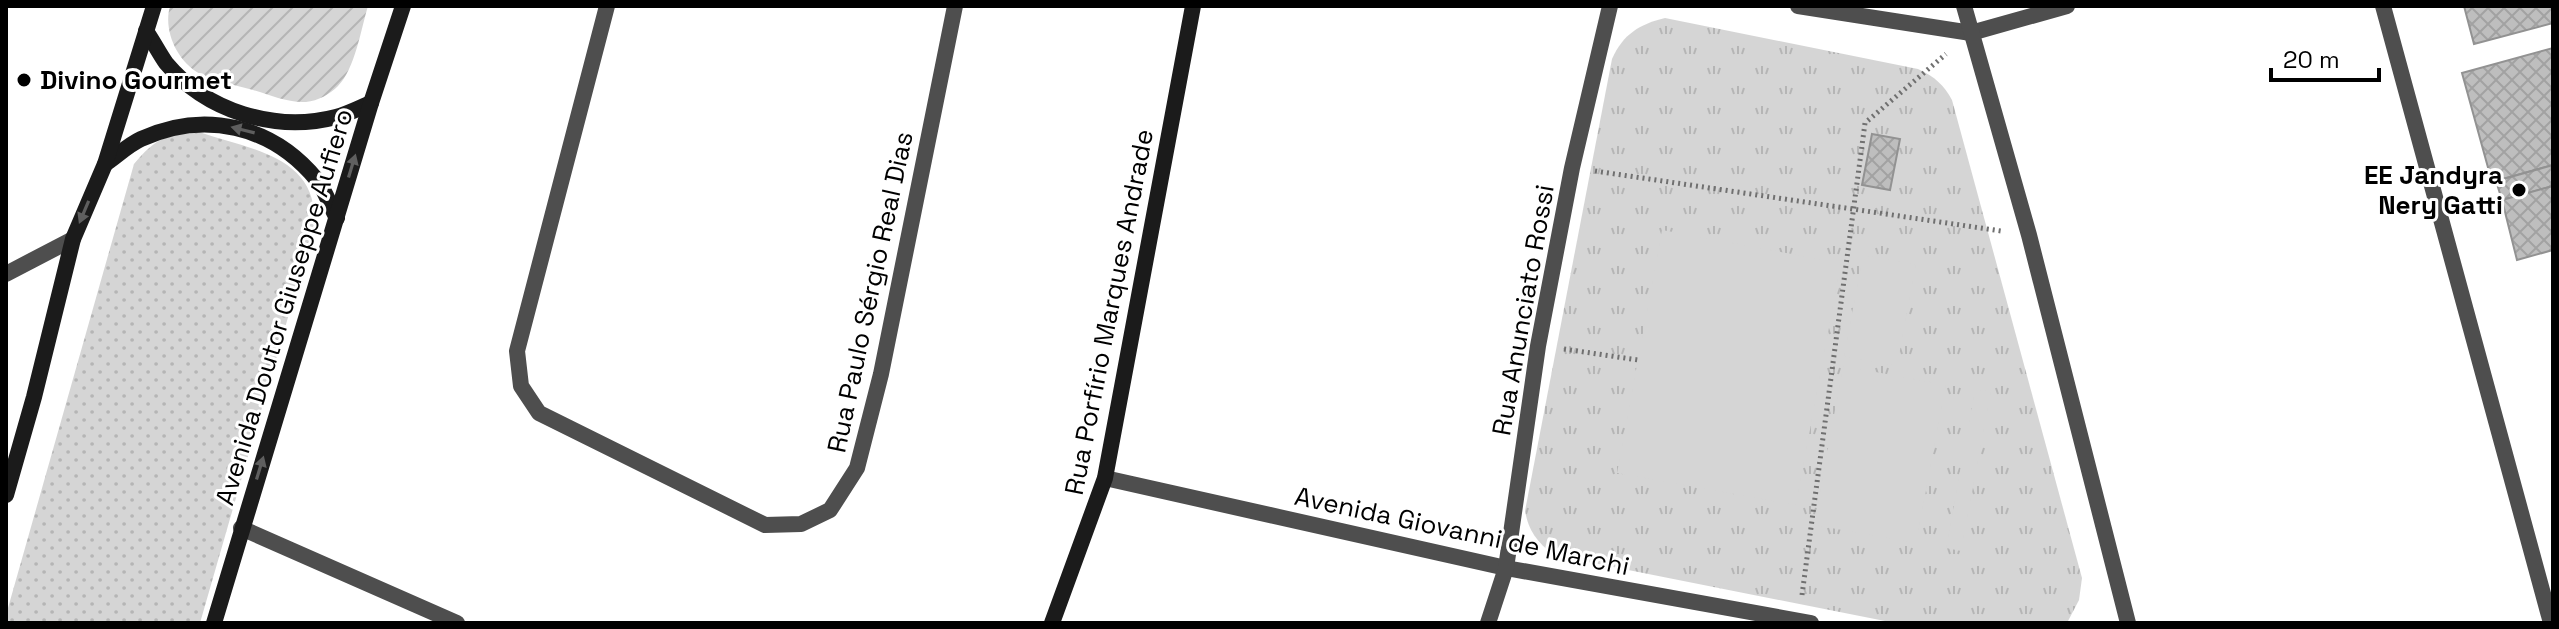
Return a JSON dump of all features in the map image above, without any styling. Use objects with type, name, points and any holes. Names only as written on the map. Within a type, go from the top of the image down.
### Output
[{"type":"street","points":[[6,495],[73,239],[105,164],[154,6]]},
{"type":"street","name":"Avenida Doutor Giuseppe Aufiero","points":[[214,623],[403,6]]},
{"type":"street","name":"Rua Paulo Sérgio Real Dias","points":[[607,6],[517,351],[521,386],[539,413],[765,525],[801,524],[830,510],[857,468],[881,374],[955,6]]},
{"type":"street","name":"Rua Porfírio Marques Andrade","points":[[1052,623],[1105,478],[1193,6]]},
{"type":"street","name":"Rua Anunciato Rossi","points":[[1488,623],[1506,568],[1538,346],[1572,168],[1610,6]]},
{"type":"street","points":[[1798,6],[1971,33],[2067,6]]},
{"type":"street","points":[[1964,6],[2029,235],[2128,623]]},
{"type":"street","points":[[2383,6],[2551,623]]},
{"type":"street","points":[[146,31],[166,62],[193,88],[225,108],[261,120],[299,123],[336,117],[371,103]]},
{"type":"street","points":[[105,164],[138,140],[176,126],[217,124],[256,133],[291,153],[318,182],[337,218]]},
{"type":"street","points":[[6,274],[73,239]]},
{"type":"street","name":"Avenida Giovanni de Marchi","points":[[1105,478],[1506,568],[1805,621]]},
{"type":"street","points":[[241,528],[457,623]]},
{"type":"path","points":[[1805,621],[1852,209],[1865,123],[1971,33]]},
{"type":"path","points":[[1572,168],[2029,235]]},
{"type":"path","points":[[1538,346],[1638,360]]},
{"type":"green space","points":[[170,6],[368,6],[344,79],[328,94],[299,102],[200,74],[185,61],[170,35]]},
{"type":"green space","points":[[1665,18],[1918,69],[1938,82],[1949,95],[2082,578],[2079,600],[2067,623],[1895,623],[1553,555],[1534,536],[1525,511],[1612,59],[1633,31]]},
{"type":"green space","points":[[199,132],[260,151],[294,170],[306,185],[313,203],[314,227],[200,623],[6,623],[134,164],[162,139]]},
{"type":"green space","points":[[1662,230],[1841,263],[1796,505],[1617,473]]},
{"type":"green space","points":[[1863,255],[1916,265],[1897,366],[1844,356]]},
{"type":"green space","points":[[1843,366],[1946,385],[1916,543],[1814,525]]},
{"type":"green space","points":[[1975,389],[1991,392],[1961,551],[1946,548]]},
{"type":"building","points":[[2464,6],[2553,6],[2553,23],[2474,44]]},
{"type":"building","points":[[2553,48],[2553,165],[2492,182],[2462,73]]},
{"type":"building","points":[[1872,134],[1900,139],[1890,190],[1862,185]]},
{"type":"building","points":[[2553,165],[2553,186],[2502,200],[2496,181]]},
{"type":"building","points":[[2553,186],[2553,250],[2517,260],[2502,200]]},
{"type":"place","name":"Divino Gourmet","points":[[24,80]]},
{"type":"place","name":"EE Jandyra Nery Gatti","points":[[2519,190]]}]
